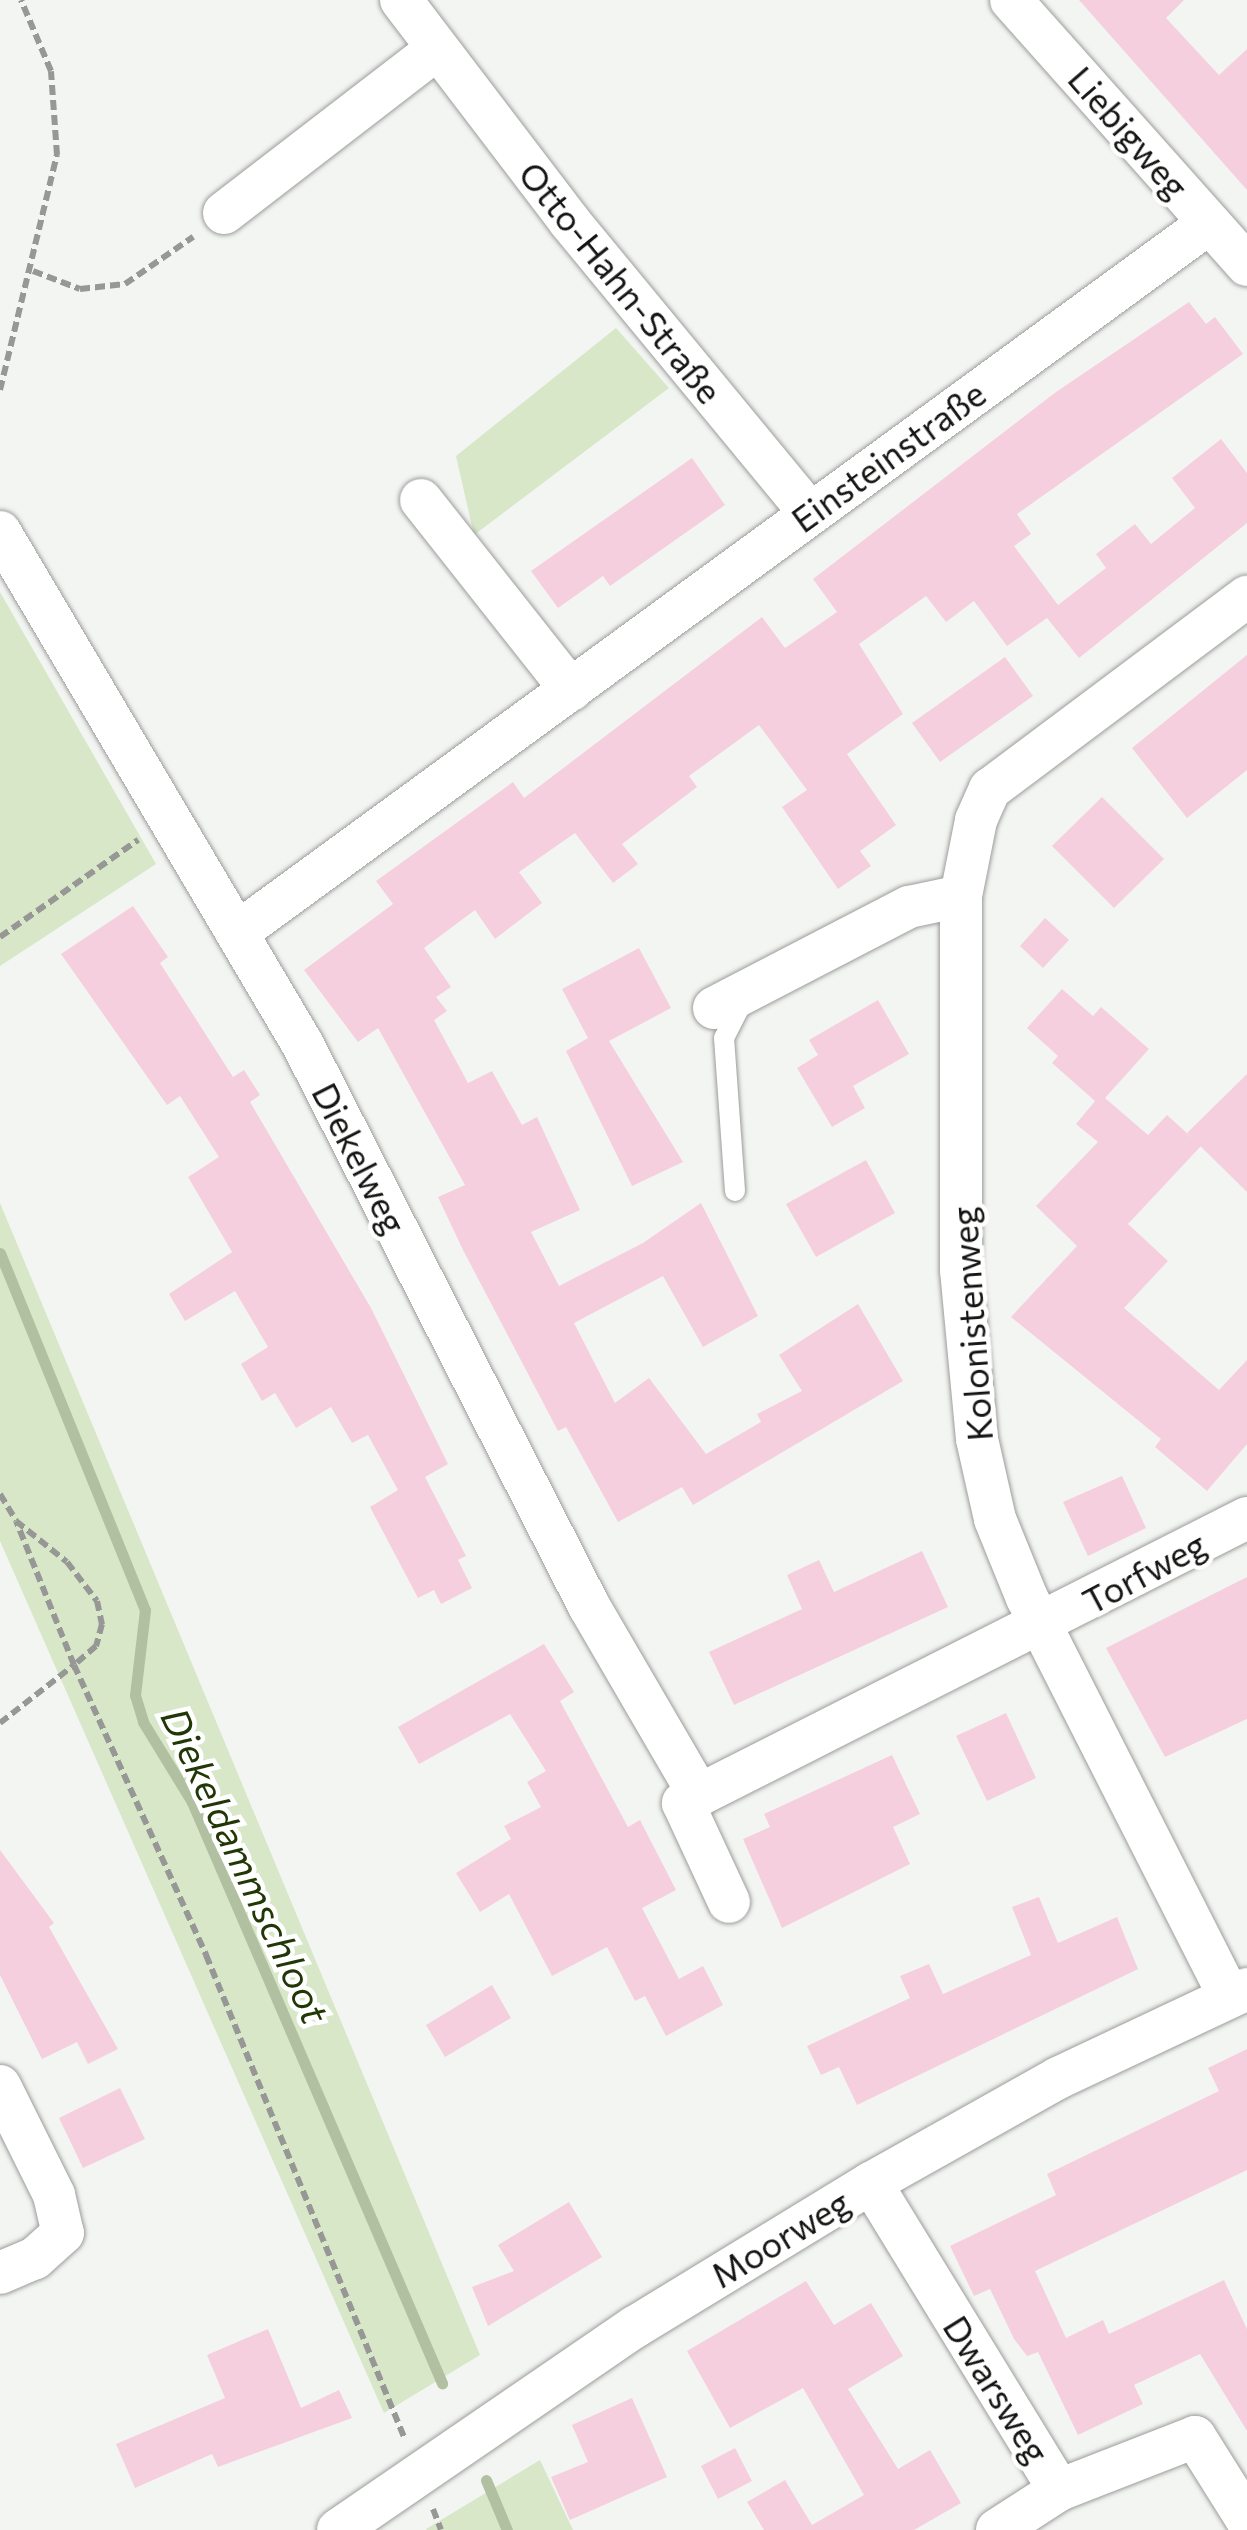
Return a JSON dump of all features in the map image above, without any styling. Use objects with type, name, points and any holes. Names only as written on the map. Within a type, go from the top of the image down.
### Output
[{"type":"street","name":"Otto-Hahn-Straße","points":[[400,0],[809,512]]},
{"type":"street","name":"Liebigweg","points":[[1011,0],[1119,115],[1247,266]]},
{"type":"street","points":[[224,213],[437,50]]},
{"type":"street","name":"Einsteinstraße","points":[[238,932],[1208,224]]},
{"type":"street","points":[[421,500],[571,690]]},
{"type":"street","name":"Diekelweg","points":[[0,532],[303,1046],[589,1606],[699,1796]]},
{"type":"street","name":"Kolonistenweg","points":[[1238,1993],[1041,1626],[996,1519],[968,1366],[960,1270],[961,896],[976,820],[990,789],[1247,597]]},
{"type":"street","points":[[732,1000],[909,907],[961,896]]},
{"type":"street","name":"Torfweg","points":[[1041,1626],[1247,1518]]},
{"type":"street","points":[[729,1902],[683,1803],[1041,1626]]},
{"type":"street","name":"Moorweg","points":[[338,2530],[635,2326],[871,2183],[1058,2078],[1238,1993]]},
{"type":"street","points":[[0,2086],[54,2195],[63,2233],[35,2258],[0,2273]]},
{"type":"street","name":"Dwarsweg","points":[[871,2183],[1060,2490],[1195,2437],[1247,2520]]},
{"type":"street","points":[[997,2530],[1060,2490]]},
{"type":"lane","points":[[732,1000],[724,1038],[735,1191]]},
{"type":"path","points":[[0,390],[58,154],[52,71],[21,0]]},
{"type":"path","points":[[32,271],[80,289],[125,284],[224,213]]},
{"type":"path","points":[[0,938],[170,820]]},
{"type":"path","points":[[0,1494],[16,1522],[74,1665],[206,1955],[418,2472]]},
{"type":"path","points":[[0,1722],[96,1646],[102,1624],[97,1601],[67,1562],[16,1522]]},
{"type":"green space","points":[[616,328],[669,388],[474,535],[456,456]]},
{"type":"green space","points":[[0,592],[156,864],[0,966]]},
{"type":"green space","points":[[0,1203],[480,2355],[384,2413],[0,1541]]},
{"type":"green space","points":[[540,2460],[573,2530],[426,2529]]},
{"type":"building","points":[[1079,0],[1184,0],[1166,18],[1219,75],[1247,49],[1247,190]]},
{"type":"building","points":[[1189,302],[1206,324],[1215,317],[1243,354],[1017,514],[1031,534],[1014,546],[1058,605],[1106,568],[1096,554],[1135,524],[1151,544],[1195,508],[1172,478],[1221,439],[1247,473],[1247,523],[1079,658],[1047,618],[1007,646],[974,601],[946,622],[926,596],[859,644],[903,714],[847,754],[896,825],[860,851],[871,866],[838,889],[782,807],[807,790],[759,725],[689,776],[697,787],[622,844],[638,864],[613,883],[575,833],[519,872],[542,903],[495,939],[475,910],[424,948],[451,987],[436,997],[447,1011],[434,1020],[468,1083],[492,1071],[522,1125],[537,1117],[580,1210],[531,1232],[559,1286],[643,1243],[701,1203],[758,1316],[703,1347],[663,1276],[574,1323],[615,1403],[649,1378],[706,1454],[761,1422],[757,1414],[802,1391],[779,1355],[858,1304],[903,1381],[693,1505],[682,1487],[618,1522],[566,1427],[558,1431],[463,1250],[438,1197],[465,1185],[378,1028],[358,1042],[304,970],[393,904],[376,881],[513,782],[524,798],[762,617],[785,648],[837,612],[813,579],[1056,392]]},
{"type":"building","points":[[692,458],[725,505],[610,586],[603,576],[558,608],[531,571]]},
{"type":"building","points":[[1247,655],[1247,770],[1187,818],[1132,748]]},
{"type":"building","points":[[1005,657],[1033,696],[940,762],[912,723]]},
{"type":"building","points":[[1102,797],[1164,859],[1114,908],[1052,846]]},
{"type":"building","points":[[133,906],[168,957],[160,963],[233,1077],[244,1070],[260,1095],[250,1102],[371,1308],[448,1464],[425,1477],[466,1556],[458,1560],[472,1588],[441,1604],[434,1590],[418,1598],[370,1507],[398,1490],[368,1435],[352,1443],[331,1407],[296,1428],[275,1393],[262,1401],[241,1364],[268,1347],[235,1291],[185,1321],[169,1294],[232,1252],[188,1177],[219,1157],[180,1096],[167,1105],[61,954]]},
{"type":"building","points":[[1045,918],[1069,940],[1043,968],[1020,946]]},
{"type":"building","points":[[639,948],[671,1008],[609,1041],[683,1162],[632,1186],[566,1051],[588,1038],[562,989]]},
{"type":"building","points":[[1062,989],[1093,1016],[1101,1007],[1149,1049],[1105,1098],[1148,1135],[1167,1115],[1201,1146],[1128,1224],[1168,1261],[1124,1308],[1219,1390],[1247,1360],[1247,1444],[1207,1491],[1155,1447],[1161,1439],[1011,1317],[1077,1246],[1036,1206],[1098,1142],[1076,1124],[1095,1101],[1052,1063],[1058,1056],[1027,1028]]},
{"type":"building","points":[[878,1000],[909,1054],[853,1086],[865,1108],[832,1127],[797,1068],[818,1055],[809,1040]]},
{"type":"building","points":[[1247,1074],[1247,1192],[1187,1133]]},
{"type":"building","points":[[866,1160],[895,1213],[816,1257],[786,1204]]},
{"type":"building","points":[[1122,1476],[1146,1528],[1088,1556],[1063,1502]]},
{"type":"building","points":[[922,1551],[948,1607],[734,1705],[709,1652],[802,1609],[787,1575],[819,1560],[834,1592]]},
{"type":"building","points":[[1247,1577],[1247,1719],[1165,1757],[1106,1648]]},
{"type":"building","points":[[544,1644],[574,1692],[560,1701],[628,1827],[640,1820],[676,1890],[642,1908],[679,1979],[703,1966],[723,2005],[666,2036],[645,1996],[635,2001],[607,1947],[552,1976],[509,1894],[480,1912],[456,1873],[511,1839],[504,1826],[541,1807],[527,1782],[546,1771],[510,1714],[419,1764],[398,1727]]},
{"type":"building","points":[[1006,1713],[1036,1778],[987,1801],[956,1736]]},
{"type":"building","points":[[892,1755],[920,1814],[893,1827],[910,1864],[782,1928],[743,1839],[770,1827],[764,1814]]},
{"type":"building","points":[[0,1850],[54,1923],[49,1927],[118,2049],[88,2064],[77,2042],[42,2059],[0,1975]]},
{"type":"building","points":[[1039,1897],[1058,1943],[1117,1917],[1138,1969],[857,2105],[839,2067],[821,2075],[807,2046],[910,1998],[900,1976],[929,1964],[943,1994],[1031,1955],[1012,1907]]},
{"type":"building","points":[[492,1985],[511,2018],[445,2057],[426,2025]]},
{"type":"building","points":[[1247,2049],[1247,2170],[1035,2271],[1066,2338],[1103,2320],[1109,2334],[1224,2280],[1247,2329],[1247,2431],[1200,2354],[1134,2385],[1143,2404],[1078,2435],[1038,2352],[1027,2356],[1014,2339],[990,2289],[974,2296],[950,2246],[1056,2195],[1047,2174],[1219,2091],[1208,2068]]},
{"type":"building","points":[[120,2088],[145,2139],[83,2168],[59,2118]]},
{"type":"building","points":[[569,2202],[602,2257],[488,2326],[472,2287],[514,2271],[498,2245]]},
{"type":"building","points":[[806,2281],[834,2325],[871,2303],[903,2356],[848,2389],[898,2469],[930,2450],[961,2503],[914,2530],[764,2530],[747,2502],[785,2480],[812,2525],[864,2495],[803,2388],[730,2428],[687,2351]]},
{"type":"building","points":[[268,2329],[301,2408],[339,2390],[352,2418],[218,2467],[212,2454],[135,2488],[116,2444],[225,2398],[207,2355]]},
{"type":"building","points":[[632,2398],[667,2477],[570,2520],[551,2477],[588,2462],[572,2425]]},
{"type":"building","points":[[735,2448],[752,2481],[718,2499],[701,2466]]},
{"type":"waterway","name":"Diekeldammschloot","points":[[0,1253],[145,1610],[135,1695],[143,1722],[192,1802],[442,2383]]},
{"type":"waterway","name":"Diekeldammschloot","points":[[486,2480],[507,2530]]}]
